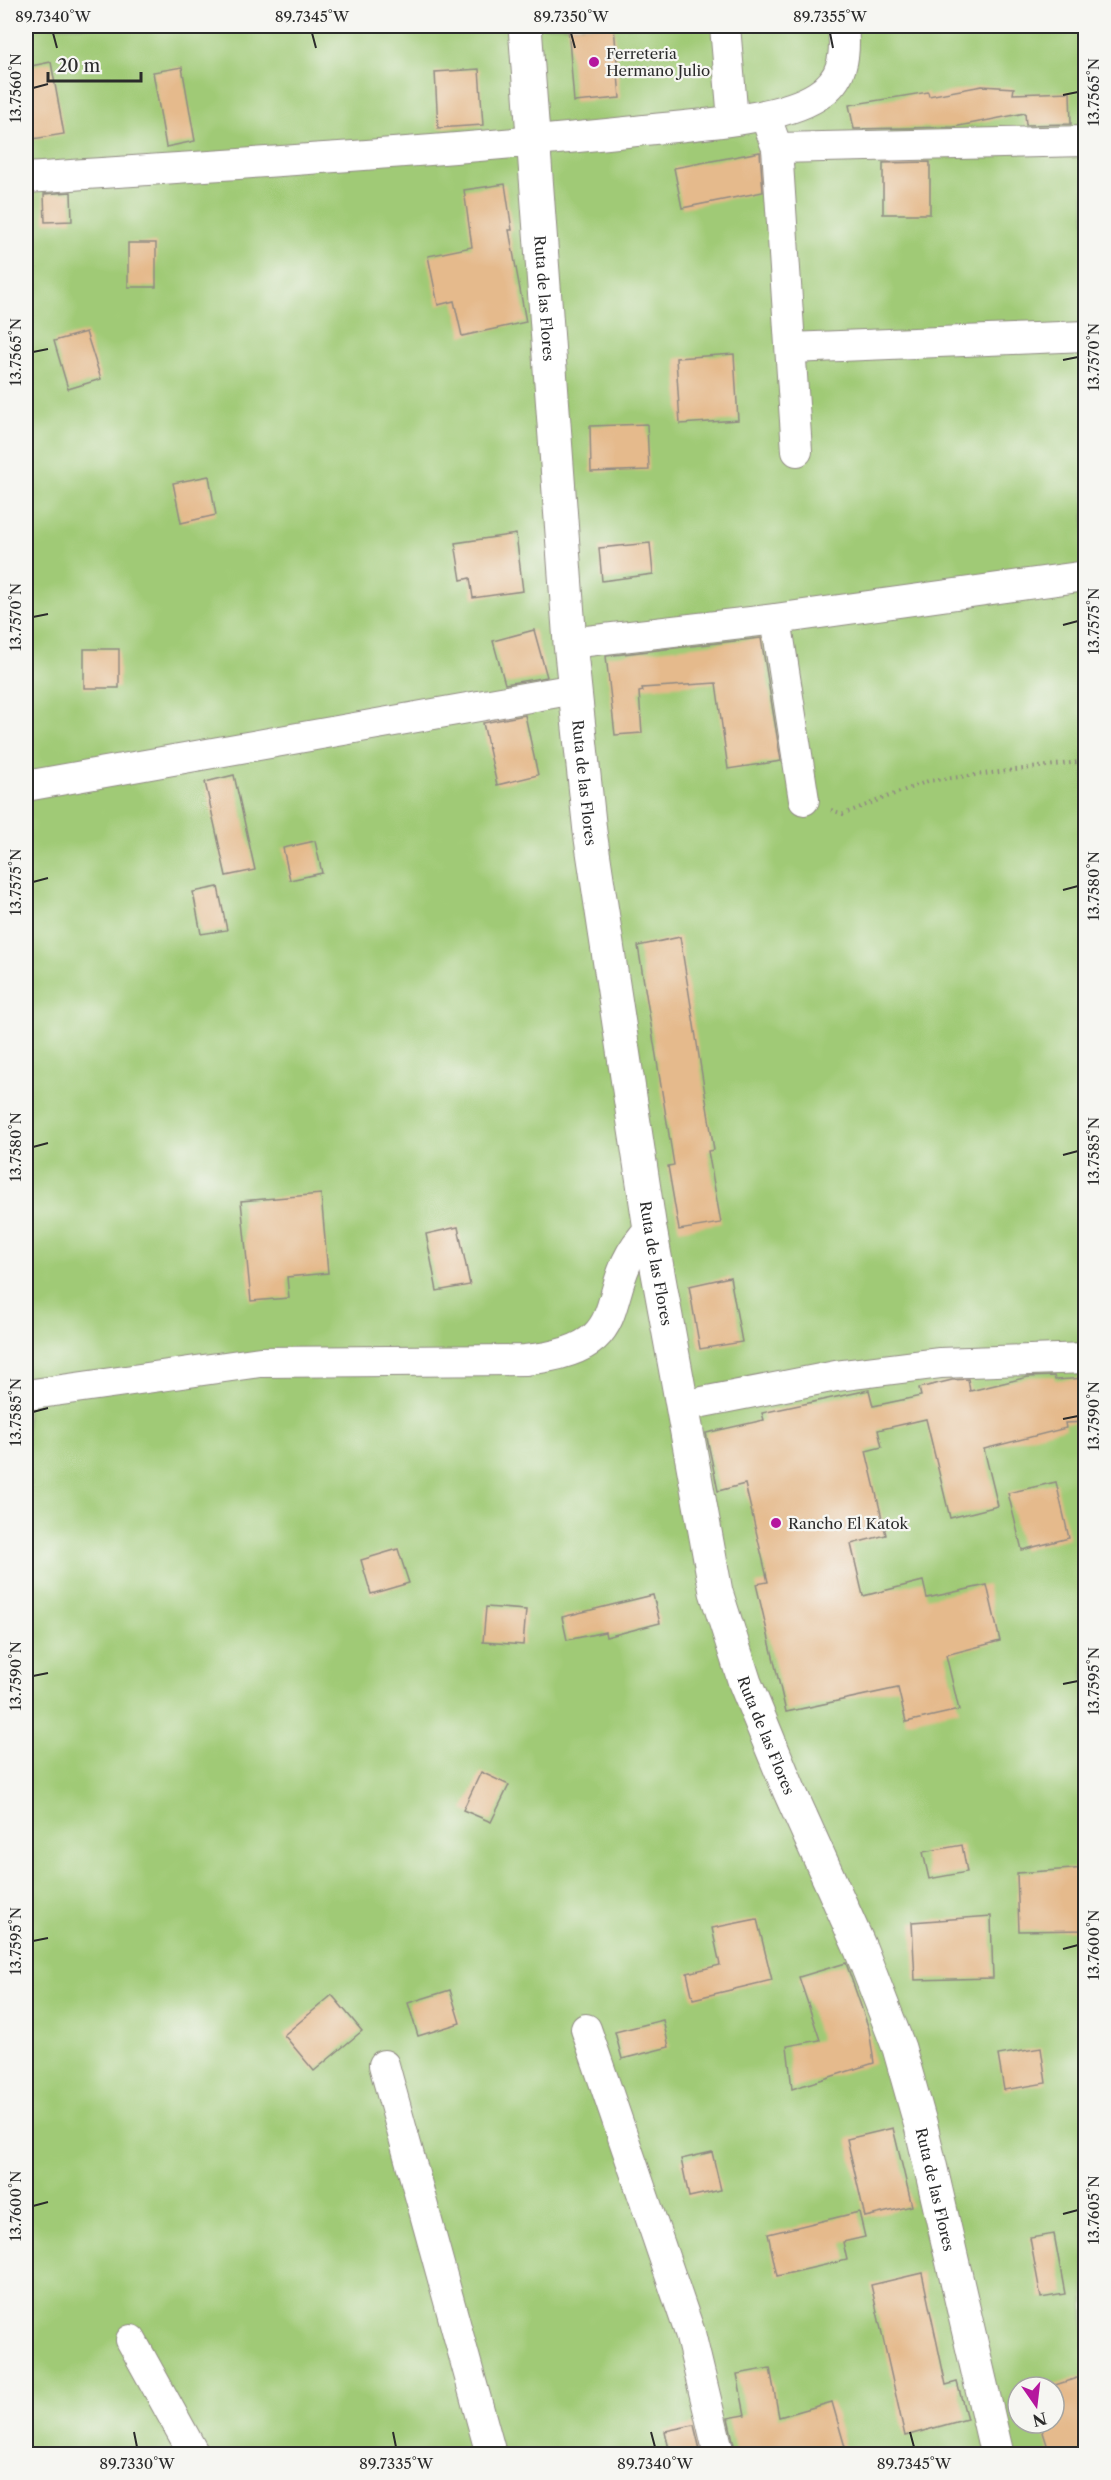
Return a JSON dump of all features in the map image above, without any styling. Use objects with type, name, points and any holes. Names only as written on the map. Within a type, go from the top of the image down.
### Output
[{"type":"main road","name":"Ruta de las Flores","points":[[525,26],[570,643],[590,832],[650,1229],[716,1592],[745,1683],[789,1790],[861,1950],[899,2048],[921,2126],[997,2454]]},
{"type":"street","points":[[725,26],[733,120]]},
{"type":"street","points":[[26,178],[532,142],[765,115],[814,98],[831,87],[842,70],[845,46],[843,26]]},
{"type":"street","points":[[765,115],[777,148],[797,451]]},
{"type":"street","points":[[777,148],[1086,141]]},
{"type":"street","points":[[791,348],[1086,336]]},
{"type":"street","points":[[570,643],[776,620],[1086,576]]},
{"type":"street","points":[[776,620],[804,800]]},
{"type":"street","points":[[26,786],[574,689]]},
{"type":"street","points":[[26,1395],[260,1362],[525,1360],[558,1357],[587,1344],[608,1323],[625,1266],[635,1244],[650,1229]]},
{"type":"street","points":[[682,1406],[836,1376],[905,1367],[940,1363],[1086,1358]]},
{"type":"street","points":[[586,2029],[690,2333],[719,2454]]},
{"type":"street","points":[[384,2065],[491,2454]]},
{"type":"street","points":[[131,2340],[194,2454]]},
{"type":"path","points":[[804,800],[843,814],[928,781],[1086,761]]},
{"type":"green space","points":[[26,26],[1085,26],[1085,2454],[26,2454]]},
{"type":"building","name":"Ferreteria Hermano Julio","points":[[568,26],[614,26],[620,98],[574,102]]},
{"type":"building","points":[[51,62],[64,134],[33,139],[26,99],[26,67]]},
{"type":"building","points":[[182,67],[195,141],[166,147],[153,72]]},
{"type":"building","points":[[479,69],[483,125],[438,128],[435,72]]},
{"type":"building","points":[[982,86],[1014,88],[1013,94],[1070,92],[1071,124],[1026,125],[1025,113],[954,127],[854,129],[849,105],[928,92],[929,96]]},
{"type":"building","points":[[760,152],[763,192],[682,208],[674,168]]},
{"type":"building","points":[[930,162],[930,214],[883,214],[883,163]]},
{"type":"building","points":[[505,184],[512,230],[509,230],[526,322],[462,336],[454,301],[438,305],[428,256],[472,247],[464,190]]},
{"type":"building","points":[[71,192],[72,221],[45,222],[44,194]]},
{"type":"building","points":[[128,243],[156,243],[156,287],[128,287]]},
{"type":"building","points":[[86,332],[101,379],[68,389],[54,341]]},
{"type":"building","points":[[734,354],[738,420],[680,424],[676,358]]},
{"type":"building","points":[[647,424],[649,470],[591,472],[590,426]]},
{"type":"building","points":[[209,476],[216,515],[181,523],[173,483]]},
{"type":"building","points":[[516,534],[523,591],[473,598],[470,578],[461,580],[455,543]]},
{"type":"building","points":[[650,543],[653,574],[602,581],[599,548]]},
{"type":"building","points":[[534,630],[547,677],[505,684],[493,641]]},
{"type":"building","points":[[761,638],[781,761],[728,769],[716,683],[642,688],[643,691],[639,692],[642,733],[615,735],[606,656]]},
{"type":"building","points":[[84,649],[119,649],[119,688],[84,688]]},
{"type":"building","points":[[525,715],[538,775],[497,785],[483,723]]},
{"type":"building","points":[[234,775],[255,870],[226,876],[205,782]]},
{"type":"building","points":[[315,841],[322,873],[290,880],[283,848]]},
{"type":"building","points":[[218,887],[227,930],[201,934],[193,892]]},
{"type":"building","points":[[680,937],[714,1150],[708,1151],[721,1223],[679,1230],[668,1166],[674,1165],[638,946]]},
{"type":"building","points":[[321,1194],[328,1273],[287,1277],[289,1298],[251,1301],[241,1201]]},
{"type":"building","points":[[458,1227],[470,1285],[437,1291],[426,1234]]},
{"type":"building","points":[[730,1277],[742,1342],[700,1349],[689,1286]]},
{"type":"building","points":[[1054,1376],[1055,1380],[1086,1378],[1086,1422],[1065,1423],[1066,1428],[984,1449],[998,1506],[950,1518],[926,1419],[878,1430],[882,1447],[866,1451],[886,1535],[851,1544],[863,1596],[923,1581],[927,1598],[987,1585],[1000,1641],[946,1655],[959,1710],[906,1722],[898,1688],[786,1712],[756,1584],[768,1582],[745,1484],[718,1491],[706,1433],[764,1420],[762,1413],[869,1390],[873,1406],[921,1396],[919,1388],[952,1380],[968,1379],[970,1391],[1028,1377]]},
{"type":"building","points":[[1056,1482],[1069,1538],[1022,1550],[1008,1493]]},
{"type":"building","points":[[398,1549],[409,1583],[371,1594],[361,1560]]},
{"type":"building","points":[[653,1595],[660,1623],[606,1637],[605,1632],[567,1640],[562,1617]]},
{"type":"building","points":[[486,1607],[526,1610],[523,1645],[483,1642]]},
{"type":"building","points":[[481,1772],[509,1785],[491,1822],[463,1810]]},
{"type":"building","points":[[962,1845],[967,1872],[929,1879],[923,1852]]},
{"type":"building","points":[[1086,1868],[1086,1930],[1019,1931],[1017,1873]]},
{"type":"building","points":[[991,1916],[993,1978],[915,1980],[912,1922]]},
{"type":"building","points":[[757,1919],[772,1980],[693,1999],[687,1973],[720,1965],[712,1928]]},
{"type":"building","points":[[846,1963],[869,2029],[874,2063],[792,2089],[787,2046],[820,2040],[799,1977]]},
{"type":"building","points":[[450,1990],[460,2023],[418,2036],[408,2003]]},
{"type":"building","points":[[332,1995],[362,2031],[314,2071],[284,2035]]},
{"type":"building","points":[[663,2020],[669,2047],[622,2059],[615,2032]]},
{"type":"building","points":[[1041,2048],[1046,2083],[1004,2090],[998,2055]]},
{"type":"building","points":[[893,2128],[912,2206],[865,2217],[847,2139]]},
{"type":"building","points":[[712,2152],[721,2190],[689,2197],[681,2159]]},
{"type":"building","points":[[859,2212],[865,2237],[843,2242],[847,2260],[777,2276],[768,2234]]},
{"type":"building","points":[[1054,2234],[1065,2294],[1041,2298],[1030,2238]]},
{"type":"building","points":[[922,2273],[946,2385],[957,2382],[967,2419],[905,2436],[871,2285]]},
{"type":"building","points":[[770,2368],[779,2417],[832,2402],[847,2454],[736,2454],[728,2418],[745,2415],[737,2374]]},
{"type":"building","points":[[1086,2375],[1086,2449],[1070,2454],[1050,2454],[1044,2435],[1066,2435],[1066,2381]]},
{"type":"building","points":[[694,2425],[701,2454],[670,2454],[665,2431]]},
{"type":"place","name":"Ferreteria Hermano Julio","points":[[594,62]]},
{"type":"place","name":"Rancho El Katok","points":[[776,1523]]}]
